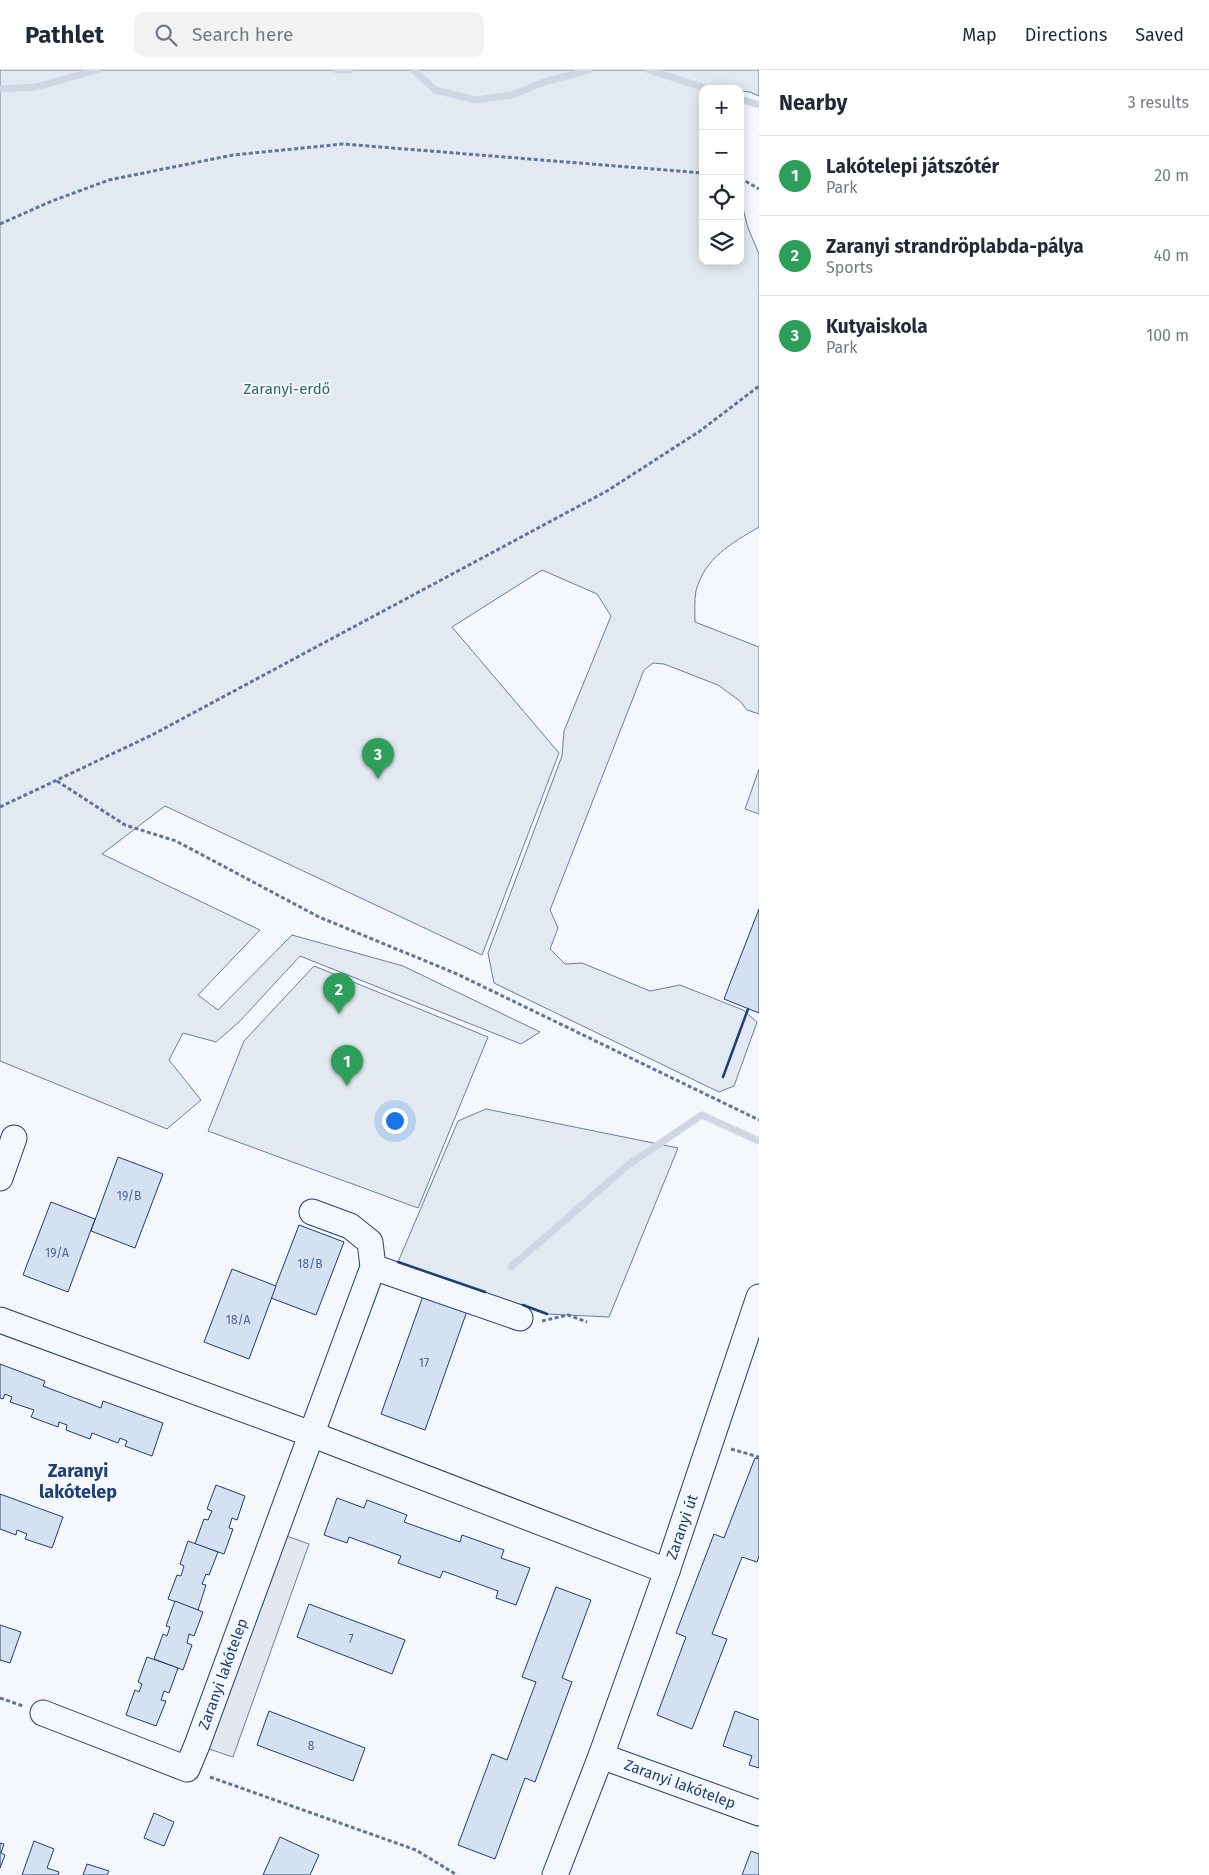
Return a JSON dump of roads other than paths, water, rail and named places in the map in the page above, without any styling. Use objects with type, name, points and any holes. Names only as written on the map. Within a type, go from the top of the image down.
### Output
[{"type":"street","points":[[0,1178],[14,1138]]},
{"type":"street","name":"Zaranyi lakótelep","points":[[43,1713],[187,1769],[372,1267],[370,1242],[350,1226],[312,1212]]},
{"type":"street","points":[[372,1267],[520,1318]]},
{"type":"street","name":"Zaranyi út","points":[[554,1875],[601,1756],[667,1571],[759,1297]]},
{"type":"street","points":[[0,1320],[311,1434],[667,1571]]},
{"type":"street","name":"Zaranyi lakótelep","points":[[601,1756],[759,1813]]},
{"type":"waterway","points":[[0,89],[36,87],[97,70]]},
{"type":"waterway","points":[[337,70],[350,70]]},
{"type":"waterway","points":[[414,70],[435,90],[476,100],[512,95],[544,82],[589,70]]},
{"type":"waterway","points":[[649,70],[699,86]]},
{"type":"waterway","points":[[744,100],[759,105]]},
{"type":"waterway","points":[[511,1267],[628,1165],[702,1115],[759,1141]]},
{"type":"place","name":"Kutyaiskola","points":[[378,779]]},
{"type":"place","name":"Zaranyi strandröplabda-pálya","points":[[339,1014]]},
{"type":"place","name":"Lakótelepi játszótér","points":[[347,1086]]},
{"type":"district","name":"Zaranyi lakótelep","points":[[78,1481]]},
{"type":"park label","name":"Zaranyi-erdő","points":[[287,389]]}]
